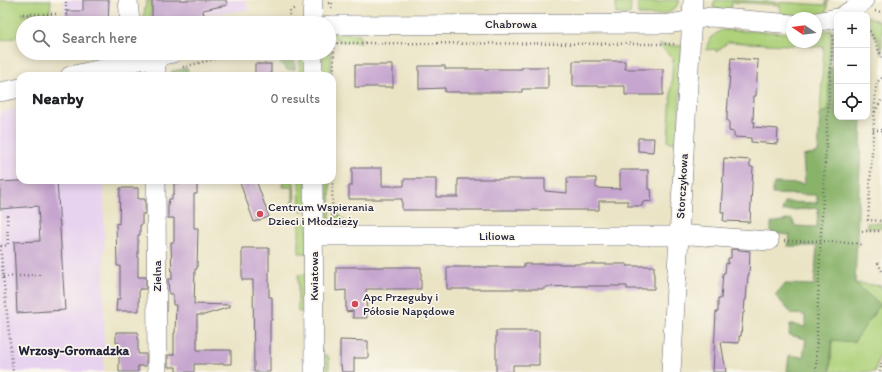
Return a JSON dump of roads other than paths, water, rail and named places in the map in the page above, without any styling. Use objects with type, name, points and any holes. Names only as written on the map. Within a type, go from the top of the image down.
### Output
[{"type":"street","points":[[128,0],[129,16]]},
{"type":"street","points":[[312,16],[313,0]]},
{"type":"street","name":"Storczykowa","points":[[671,372],[692,0]]},
{"type":"street","points":[[832,19],[863,1]]},
{"type":"street","name":"Chabrowa","points":[[336,25],[669,24],[710,17],[786,23]]},
{"type":"street","points":[[83,72],[121,60]]},
{"type":"street","points":[[159,72],[169,60]]},
{"type":"street","points":[[313,60],[313,72]]},
{"type":"street","points":[[0,92],[16,89]]},
{"type":"street","name":"Zielna","points":[[156,184],[157,372]]},
{"type":"street","name":"Kwiatowa","points":[[314,372],[323,236],[315,184]]},
{"type":"street","name":"Liliowa","points":[[323,236],[690,235],[768,241]]},
{"type":"place","name":"Centrum Wspierania Dzieci i Młodzieży","points":[[260,214]]},
{"type":"place","name":"Apc Przeguby i Półosie Napędowe","points":[[355,304]]},
{"type":"district","name":"Wrzosy-Gromadzka","points":[[74,350]]}]
